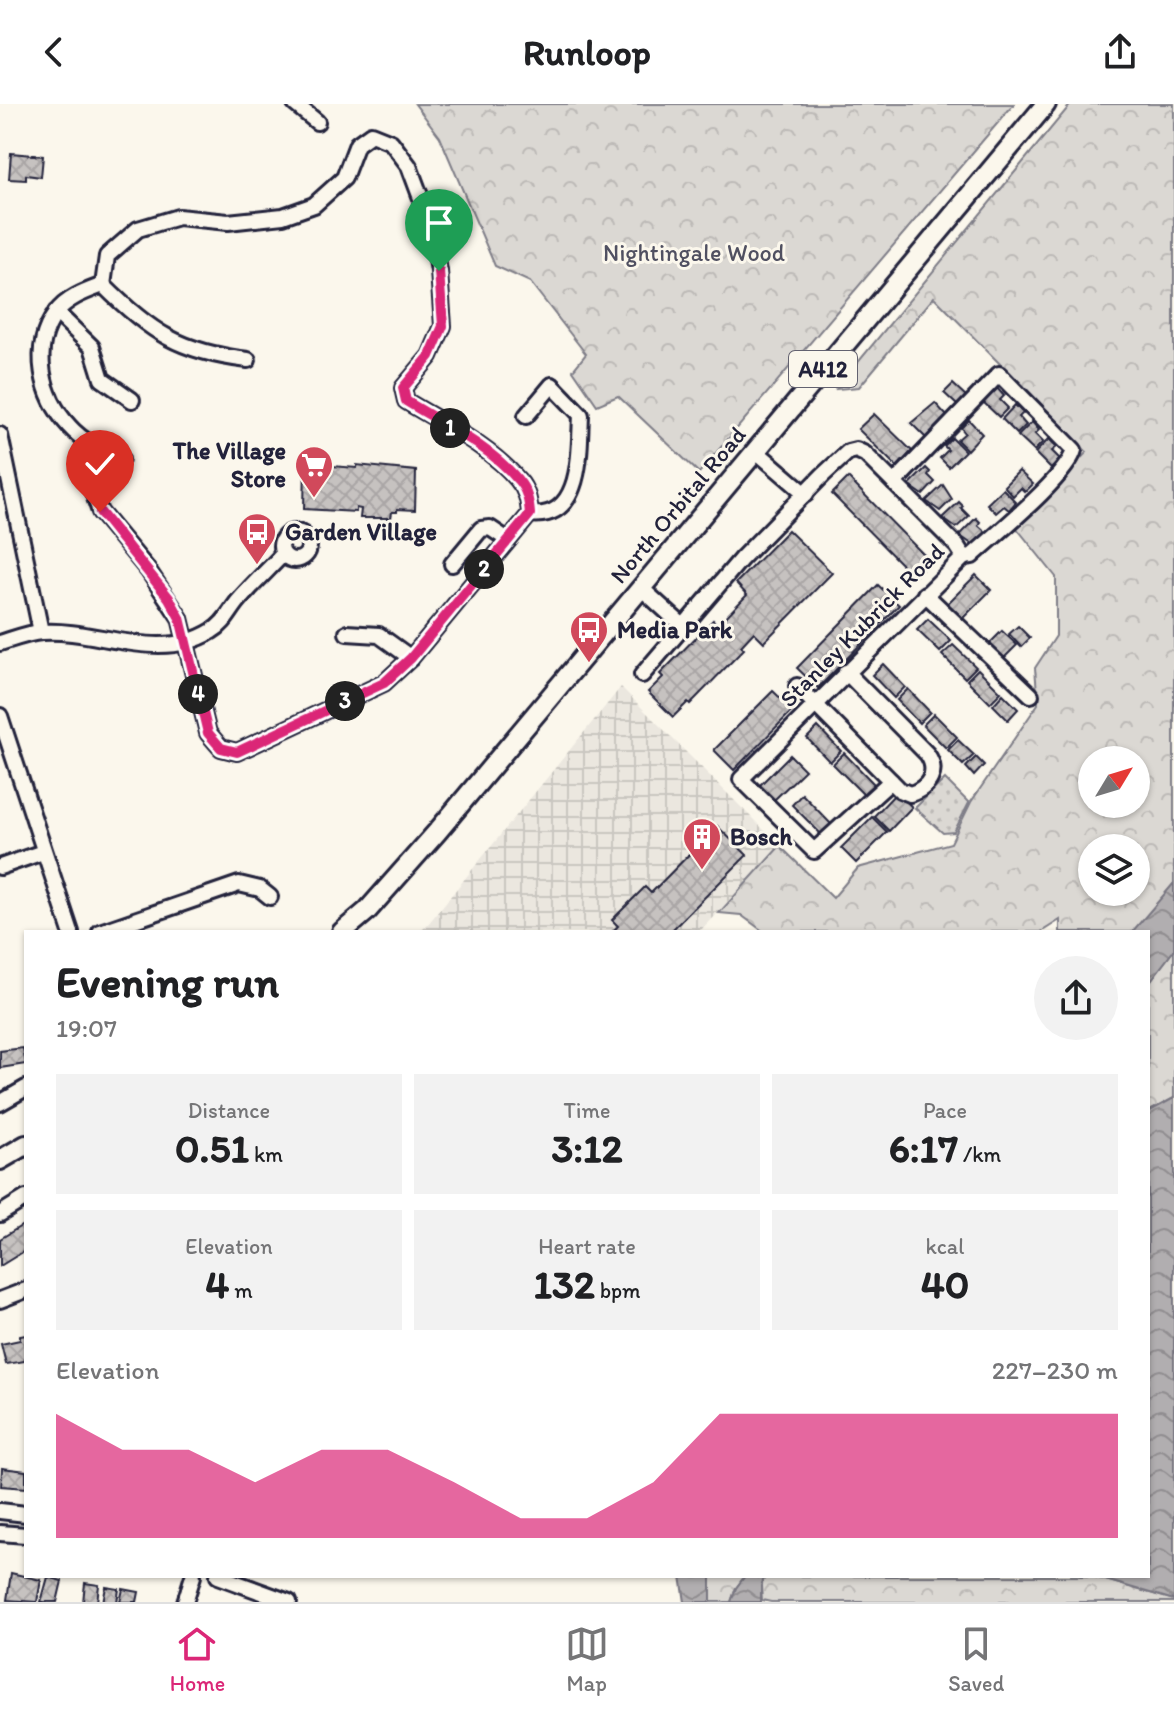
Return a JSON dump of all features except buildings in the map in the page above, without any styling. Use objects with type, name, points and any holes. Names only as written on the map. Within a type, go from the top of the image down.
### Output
[{"type":"main road","name":"North Orbital Road","points":[[344,930],[367,911],[437,832],[1046,104]]},
{"type":"main road","points":[[0,1160],[24,1146]]},
{"type":"street","points":[[295,104],[317,122]]},
{"type":"street","points":[[97,448],[87,475],[100,512],[169,598],[180,618],[208,733],[221,748],[237,752],[384,683],[411,658],[530,514],[529,498],[518,480],[480,447],[406,401],[403,388],[430,356],[443,326],[439,271],[431,225],[409,166],[391,142],[371,134],[357,144],[344,178],[314,205],[283,216],[228,222],[178,217],[138,229],[107,256],[103,285]]},
{"type":"street","points":[[103,285],[78,295],[56,312],[44,339],[41,366],[49,400],[70,428],[97,448],[121,459]]},
{"type":"street","points":[[103,285],[136,318],[190,350],[248,360]]},
{"type":"street","points":[[56,312],[92,347],[102,379],[132,400]]},
{"type":"street","points":[[894,483],[999,374],[1074,450],[1072,460],[1029,504],[972,556],[964,557]]},
{"type":"street","points":[[526,416],[552,385],[581,415],[579,462],[573,489],[558,510],[544,516],[530,514]]},
{"type":"street","points":[[0,435],[41,632]]},
{"type":"street","name":"Stanley Kubrick Road","points":[[642,675],[741,559],[848,452],[856,450],[865,454],[957,546],[964,557],[741,779],[814,851],[891,781]]},
{"type":"street","points":[[756,451],[806,494]]},
{"type":"street","points":[[452,564],[481,529],[490,528],[508,540]]},
{"type":"street","points":[[0,643],[41,632],[146,646],[185,641],[211,632],[226,620],[238,601],[283,554]]},
{"type":"street","points":[[640,587],[684,627]]},
{"type":"street","points":[[925,594],[1031,695]]},
{"type":"street","points":[[347,633],[379,635],[411,658]]},
{"type":"street","points":[[797,686],[900,790],[910,794],[920,791],[933,773],[934,763],[846,672]]},
{"type":"street","points":[[0,716],[70,930]]},
{"type":"street","points":[[0,867],[43,852]]},
{"type":"street","points":[[106,930],[239,884],[260,889],[270,897]]},
{"type":"street","points":[[0,1103],[24,1089]]},
{"type":"street","points":[[0,1214],[24,1199]]},
{"type":"street","points":[[0,1300],[24,1291]]},
{"type":"street","points":[[0,1511],[24,1514]]},
{"type":"street","points":[[0,1533],[24,1535]]},
{"type":"street","points":[[185,1602],[192,1578]]},
{"type":"street","points":[[223,1578],[289,1602]]},
{"type":"shaded area","points":[[621,687],[780,846],[701,930],[420,930]]},
{"type":"green space","name":"Nightingale Wood","points":[[415,104],[1014,104],[699,473],[618,396],[597,405],[573,370],[586,354],[530,282],[495,266],[440,137]]},
{"type":"green space","points":[[1071,104],[1174,104],[1174,883],[1138,930],[1060,930],[1060,920],[1044,930],[761,930],[741,915],[719,913],[780,846],[833,898],[858,868],[951,843],[971,802],[1038,704],[1035,668],[1056,636],[1056,577],[1016,527],[1087,452],[934,297],[859,387],[836,389]]},
{"type":"green space","points":[[945,779],[969,803],[954,832],[943,833],[915,808]]},
{"type":"green space","points":[[1174,950],[1174,1098],[1150,1111],[1150,981]]},
{"type":"green space","points":[[711,1578],[744,1578],[731,1602],[711,1602]]},
{"type":"green space","points":[[764,1578],[1099,1578],[1174,1602],[771,1602],[762,1600]]},
{"type":"water","points":[[1174,883],[1174,950],[1150,981],[1150,930],[1134,930]]},
{"type":"water","points":[[1174,1098],[1174,1600],[1099,1578],[1150,1578],[1150,1111]]},
{"type":"water","points":[[681,1578],[711,1578],[711,1602],[685,1602]]},
{"type":"water","points":[[744,1578],[764,1578],[761,1602],[731,1602]]},
{"type":"place","name":"The Village Store","points":[[314,499]]},
{"type":"place","name":"Garden Village","points":[[257,566]]},
{"type":"place","name":"Media Park","points":[[589,664]]},
{"type":"place","name":"Bosch","points":[[702,871]]},
{"type":"route","points":[[100,512],[148,570],[180,618],[208,733],[221,748],[237,752],[384,683],[411,658],[530,514],[529,498],[518,480],[480,447],[406,401],[403,388],[430,356],[443,326],[439,271]]}]
